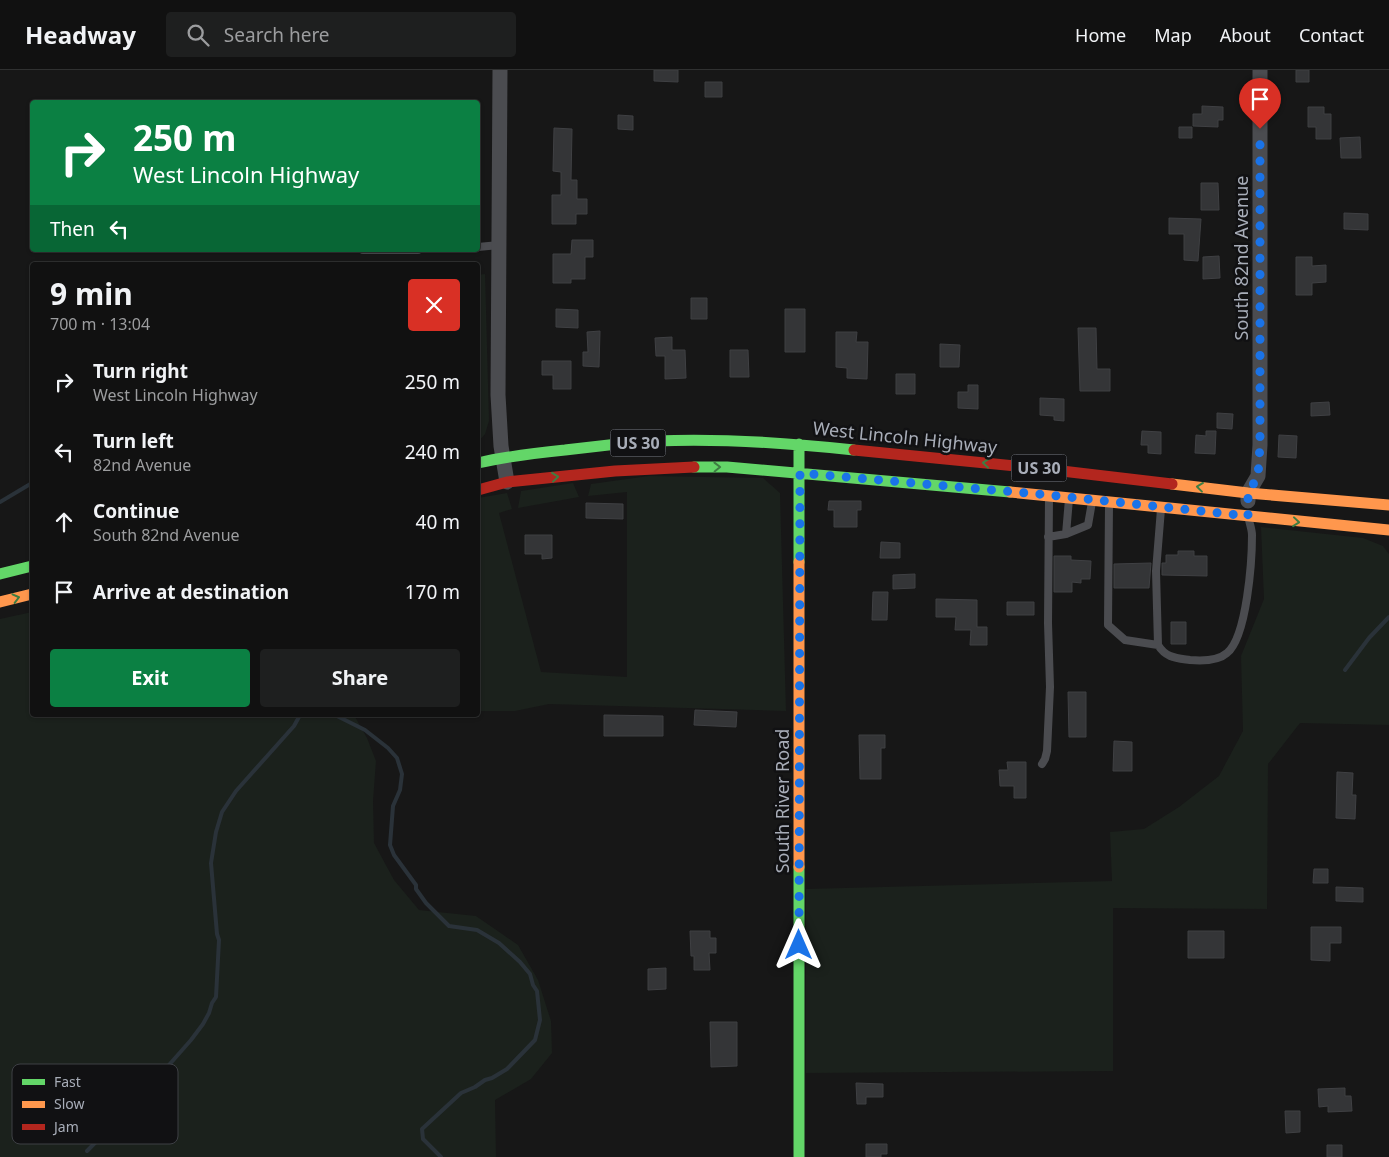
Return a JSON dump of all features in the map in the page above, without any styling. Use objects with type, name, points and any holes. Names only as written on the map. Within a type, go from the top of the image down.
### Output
[{"type":"main road","name":"West Lincoln Highway","points":[[480,463],[503,457],[658,441],[726,440],[800,444],[1045,469],[1248,493],[1389,505]]},
{"type":"main road","name":"South River Road","points":[[799,1157],[800,444]]},
{"type":"main road","name":"US 30","points":[[480,489],[507,482],[615,471],[727,467],[1049,495],[1389,530]]},
{"type":"main road","points":[[0,574],[30,566]]},
{"type":"main road","points":[[0,602],[30,594]]},
{"type":"street","points":[[500,70],[498,395],[507,482]]},
{"type":"street","name":"South 82nd Avenue","points":[[1248,493],[1258,476],[1260,445],[1260,70]]},
{"type":"street","points":[[1248,493],[1248,516]]},
{"type":"lane","points":[[480,246],[499,245]]},
{"type":"lane","points":[[1042,764],[1047,751],[1050,687],[1048,622],[1049,495]]},
{"type":"lane","points":[[1066,534],[1069,498]]},
{"type":"lane","points":[[1048,537],[1066,534],[1088,525],[1092,500]]},
{"type":"lane","points":[[1109,502],[1108,625],[1125,640],[1158,645]]},
{"type":"lane","points":[[1161,507],[1156,571],[1158,645],[1162,653],[1169,657],[1197,660],[1217,658],[1228,652],[1238,636],[1246,609],[1252,533],[1248,516]]},
{"type":"shaded area","points":[[485,274],[489,421],[485,434],[480,440],[480,275]]},
{"type":"shaded area","points":[[649,476],[763,478],[780,493],[786,711],[549,704],[515,711],[480,711],[480,498],[507,493],[512,509],[499,513],[541,672],[627,677],[627,492],[588,496],[591,484]]},
{"type":"shaded area","points":[[573,483],[579,497],[518,508],[521,491]]},
{"type":"shaded area","points":[[1261,527],[1363,538],[1383,546],[1389,554],[1389,725],[1300,723],[1268,764],[1267,909],[1113,908],[1113,1071],[806,1073],[806,889],[1112,881],[1110,832],[1144,829],[1179,807],[1219,776],[1243,731],[1241,656],[1264,599]]},
{"type":"shaded area","points":[[30,612],[30,717],[355,717],[367,738],[376,761],[373,801],[374,843],[394,880],[419,910],[476,916],[518,945],[538,980],[551,1021],[552,1053],[531,1079],[495,1100],[496,1157],[0,1157],[0,619]]},
{"type":"building","points":[[654,70],[678,70],[678,82],[654,81]]},
{"type":"building","points":[[1296,70],[1309,70],[1309,82],[1296,82]]},
{"type":"building","points":[[705,82],[722,82],[722,97],[705,97]]},
{"type":"building","points":[[1202,106],[1223,107],[1223,120],[1218,120],[1218,127],[1193,126],[1193,114],[1202,114]]},
{"type":"building","points":[[1308,107],[1324,107],[1324,114],[1331,114],[1331,139],[1316,139],[1316,127],[1308,127]]},
{"type":"building","points":[[618,115],[633,116],[633,130],[618,129]]},
{"type":"building","points":[[1179,127],[1192,127],[1192,138],[1179,138]]},
{"type":"building","points":[[554,128],[572,129],[571,180],[577,180],[577,199],[587,199],[587,214],[576,214],[576,224],[552,224],[552,195],[561,195],[561,172],[553,171]]},
{"type":"building","points":[[1360,137],[1361,158],[1341,158],[1340,138]]},
{"type":"building","points":[[1201,183],[1218,183],[1219,210],[1201,210]]},
{"type":"building","points":[[1344,213],[1368,214],[1368,230],[1344,229]]},
{"type":"building","points":[[1169,218],[1201,219],[1198,261],[1184,260],[1184,234],[1169,234]]},
{"type":"building","points":[[572,240],[593,240],[593,257],[585,257],[585,279],[571,279],[571,283],[553,283],[553,254],[571,254]]},
{"type":"building","points":[[1219,256],[1220,278],[1203,279],[1203,257]]},
{"type":"building","points":[[1296,257],[1312,257],[1312,266],[1326,265],[1326,282],[1312,283],[1312,295],[1296,295]]},
{"type":"building","points":[[691,298],[707,298],[707,319],[691,319]]},
{"type":"building","points":[[556,309],[578,310],[578,328],[556,327]]},
{"type":"building","points":[[785,309],[805,309],[805,352],[785,352]]},
{"type":"building","points":[[1078,328],[1096,328],[1097,369],[1110,369],[1110,391],[1080,391]]},
{"type":"building","points":[[600,331],[599,367],[583,366],[583,352],[588,352],[587,332]]},
{"type":"building","points":[[836,332],[857,332],[856,342],[868,342],[867,379],[847,378],[847,368],[836,367]]},
{"type":"building","points":[[672,337],[672,350],[685,350],[686,378],[665,379],[665,356],[656,356],[655,338]]},
{"type":"building","points":[[940,344],[960,345],[959,367],[940,367]]},
{"type":"building","points":[[730,350],[748,350],[749,377],[730,377]]},
{"type":"building","points":[[542,361],[571,361],[571,389],[553,389],[553,375],[542,375]]},
{"type":"building","points":[[896,374],[915,374],[915,394],[896,394]]},
{"type":"building","points":[[968,385],[978,385],[978,409],[958,408],[958,392],[968,392]]},
{"type":"building","points":[[1040,398],[1064,399],[1064,421],[1054,420],[1054,416],[1040,415]]},
{"type":"building","points":[[1329,402],[1330,415],[1311,416],[1311,403]]},
{"type":"building","points":[[1217,413],[1233,414],[1232,429],[1217,428]]},
{"type":"building","points":[[1142,431],[1161,432],[1161,454],[1148,453],[1148,445],[1141,445]]},
{"type":"building","points":[[1206,431],[1216,431],[1215,454],[1195,453],[1196,435],[1206,436]]},
{"type":"building","points":[[1279,435],[1297,436],[1296,458],[1278,457]]},
{"type":"building","points":[[829,501],[861,501],[861,510],[857,510],[857,527],[834,527],[834,510],[828,510]]},
{"type":"building","points":[[586,503],[623,504],[623,519],[586,518]]},
{"type":"building","points":[[525,535],[552,535],[552,558],[542,559],[542,554],[525,554]]},
{"type":"building","points":[[881,542],[900,543],[900,558],[880,558]]},
{"type":"building","points":[[1178,551],[1194,551],[1194,556],[1207,556],[1207,576],[1162,575],[1162,563],[1166,563],[1166,555],[1178,555]]},
{"type":"building","points":[[1054,556],[1071,556],[1071,560],[1091,561],[1090,579],[1081,579],[1081,583],[1072,582],[1072,592],[1054,592]]},
{"type":"building","points":[[1151,563],[1149,588],[1114,588],[1114,564]]},
{"type":"building","points":[[915,574],[915,588],[893,589],[893,575]]},
{"type":"building","points":[[873,592],[888,592],[887,620],[872,620]]},
{"type":"building","points":[[936,599],[977,600],[977,627],[987,627],[987,645],[970,645],[971,630],[955,630],[956,617],[936,617]]},
{"type":"building","points":[[1007,602],[1034,602],[1034,615],[1007,615]]},
{"type":"building","points":[[1171,622],[1186,622],[1186,644],[1171,644]]},
{"type":"building","points":[[1068,692],[1086,692],[1086,737],[1069,737]]},
{"type":"building","points":[[695,710],[737,712],[736,727],[694,725]]},
{"type":"building","points":[[604,715],[663,716],[663,736],[604,736]]},
{"type":"building","points":[[859,735],[885,735],[885,748],[881,748],[881,779],[860,779]]},
{"type":"building","points":[[1114,741],[1132,742],[1132,771],[1113,771]]},
{"type":"building","points":[[1007,762],[1026,762],[1026,798],[1014,798],[1014,786],[1000,786],[999,770],[1008,770]]},
{"type":"building","points":[[1337,772],[1353,773],[1352,795],[1356,795],[1355,819],[1336,818]]},
{"type":"building","points":[[1314,869],[1328,869],[1328,883],[1313,883]]},
{"type":"building","points":[[1336,887],[1363,888],[1363,902],[1336,901]]},
{"type":"building","points":[[1311,927],[1341,927],[1341,943],[1330,943],[1330,961],[1311,960]]},
{"type":"building","points":[[690,931],[710,931],[710,938],[716,938],[716,953],[709,953],[710,970],[694,970],[694,956],[691,956]]},
{"type":"building","points":[[1188,931],[1224,931],[1224,958],[1188,958]]},
{"type":"building","points":[[666,968],[666,989],[648,990],[648,969]]},
{"type":"building","points":[[710,1022],[737,1022],[737,1066],[711,1067]]},
{"type":"building","points":[[856,1083],[883,1084],[883,1097],[866,1097],[866,1104],[857,1104]]},
{"type":"building","points":[[1345,1088],[1345,1096],[1351,1096],[1352,1111],[1328,1112],[1328,1106],[1319,1107],[1318,1089]]},
{"type":"building","points":[[1285,1111],[1300,1111],[1300,1132],[1286,1133]]},
{"type":"building","points":[[866,1144],[887,1144],[887,1154],[881,1154],[881,1157],[866,1157]]},
{"type":"building","points":[[1327,1145],[1342,1145],[1342,1157],[1327,1157]]},
{"type":"waterway","points":[[0,502],[30,484]]},
{"type":"waterway","points":[[1345,670],[1369,638],[1389,617]]},
{"type":"waterway","points":[[170,1064],[203,1024],[216,997],[219,940],[211,863],[216,832],[222,812],[236,791],[294,726],[299,717]]},
{"type":"waterway","points":[[339,717],[365,730],[388,748],[397,758],[402,774],[400,790],[393,806],[390,845],[394,855],[416,885],[416,889],[426,903],[449,926],[477,930],[499,943],[530,974],[537,991],[540,1020],[535,1040],[507,1069],[461,1093],[422,1129],[423,1139],[441,1157]]},
{"type":"waterway","points":[[87,1151],[94,1144]]},
{"type":"traffic: fast","points":[[480,463],[532,454],[656,441],[706,440],[755,442],[854,450]]},
{"type":"traffic: fast","points":[[799,444],[799,562]]},
{"type":"traffic: fast","points":[[694,467],[727,467],[1010,492]]},
{"type":"traffic: fast","points":[[0,574],[30,566]]},
{"type":"traffic: fast","points":[[799,867],[799,1157]]},
{"type":"traffic: slow","points":[[1172,484],[1248,493],[1389,505]]},
{"type":"traffic: slow","points":[[1010,492],[1389,530]]},
{"type":"traffic: slow","points":[[799,562],[799,867]]},
{"type":"traffic: slow","points":[[0,602],[30,594]]},
{"type":"traffic: jam","points":[[854,450],[1172,484]]},
{"type":"traffic: jam","points":[[480,489],[507,482],[615,471],[694,467]]},
{"type":"route","points":[[799,945],[800,473],[1049,495],[1248,516],[1248,493],[1258,476],[1260,445],[1260,129]]}]
